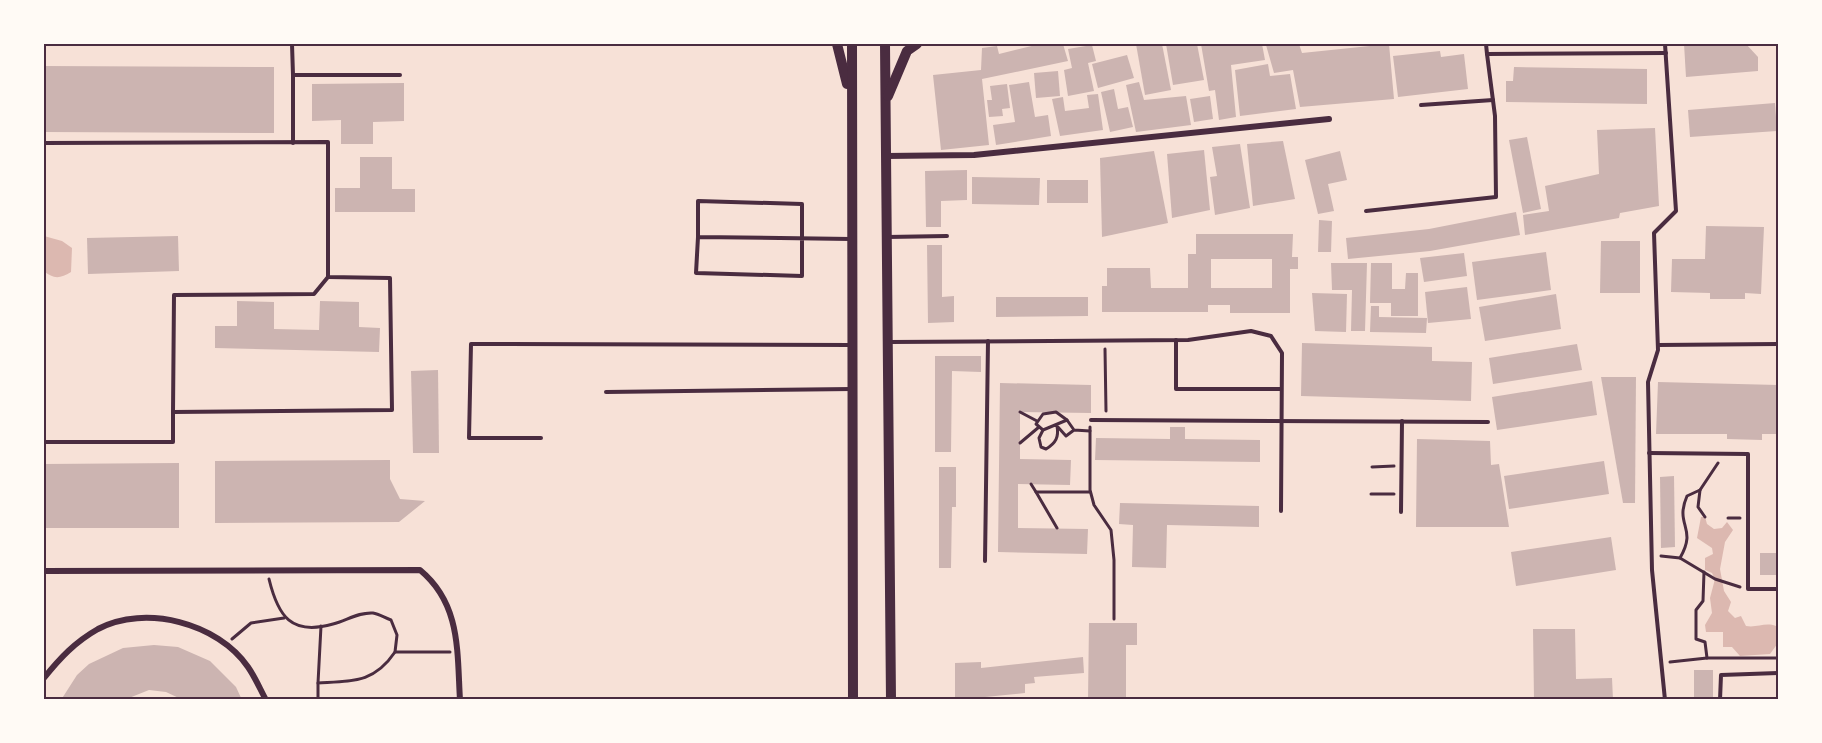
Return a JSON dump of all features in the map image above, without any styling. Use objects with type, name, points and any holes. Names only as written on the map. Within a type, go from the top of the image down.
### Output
[{"type":"main road","points":[[837,44],[852,105]]},
{"type":"main road","points":[[852,44],[853,699]]},
{"type":"main road","points":[[885,44],[891,699]]},
{"type":"main road","points":[[886,102],[907,51],[917,44]]},
{"type":"street","points":[[886,156],[974,155],[1329,119]]},
{"type":"street","points":[[44,571],[420,570],[437,584],[452,613],[460,699]]},
{"type":"street","points":[[44,678],[66,650],[100,628],[139,618],[180,622],[218,638],[248,665],[266,699]]},
{"type":"lane","points":[[292,44],[294,143]]},
{"type":"lane","points":[[1366,211],[1496,197],[1493,100],[1486,44]]},
{"type":"lane","points":[[1665,44],[1676,211],[1654,233],[1658,345],[1648,382],[1652,556],[1665,699]]},
{"type":"lane","points":[[1487,54],[1666,53]]},
{"type":"lane","points":[[293,75],[400,75]]},
{"type":"lane","points":[[1421,105],[1493,100]]},
{"type":"lane","points":[[44,143],[328,142],[328,277],[314,294],[174,295],[173,442],[44,442]]},
{"type":"lane","points":[[698,201],[802,204],[802,276],[696,273],[698,237],[698,201]]},
{"type":"lane","points":[[887,237],[946,236]]},
{"type":"lane","points":[[698,237],[852,239]]},
{"type":"lane","points":[[173,412],[393,410],[390,278],[328,277]]},
{"type":"lane","points":[[888,342],[1176,340],[1251,331],[1271,336],[1282,353],[1281,511]]},
{"type":"lane","points":[[1176,340],[1176,389],[1281,389]]},
{"type":"lane","points":[[985,561],[988,341]]},
{"type":"lane","points":[[541,438],[469,438],[471,344],[852,345]]},
{"type":"lane","points":[[1658,345],[1779,344]]},
{"type":"lane","points":[[606,392],[852,389]]},
{"type":"lane","points":[[1091,420],[1281,419],[1488,422]]},
{"type":"lane","points":[[1401,512],[1402,420]]},
{"type":"lane","points":[[1650,453],[1748,454],[1748,589],[1779,589]]},
{"type":"lane","points":[[1720,699],[1720,675],[1779,673]]},
{"type":"path","points":[[1105,341],[1106,412],[1091,413],[1090,492],[1094,504],[1111,530],[1114,560],[1114,619]]},
{"type":"path","points":[[1020,412],[1037,421],[1041,429],[1039,438],[1041,447],[1046,449],[1057,439],[1057,426]]},
{"type":"path","points":[[1037,421],[1043,414],[1056,412],[1067,420],[1074,430]]},
{"type":"path","points":[[1020,443],[1041,429],[1057,426],[1067,420]]},
{"type":"path","points":[[1057,426],[1066,436],[1074,430],[1090,431]]},
{"type":"path","points":[[1705,517],[1698,507],[1700,490],[1723,453]]},
{"type":"path","points":[[1372,467],[1402,466]]},
{"type":"path","points":[[1030,484],[1057,528]]},
{"type":"path","points":[[1680,558],[1689,543],[1689,534],[1683,522],[1683,506],[1687,496],[1700,490]]},
{"type":"path","points":[[1036,492],[1090,492]]},
{"type":"path","points":[[1371,494],[1402,494]]},
{"type":"path","points":[[1652,556],[1680,558],[1715,579],[1748,589]]},
{"type":"path","points":[[267,570],[275,602],[284,618],[295,625],[321,626],[374,613],[391,620],[397,635],[395,652],[386,664],[371,677],[318,683]]},
{"type":"path","points":[[1704,572],[1703,601],[1696,610],[1696,639],[1706,642],[1707,658]]},
{"type":"path","points":[[225,645],[251,623],[284,618]]},
{"type":"path","points":[[318,699],[321,626]]},
{"type":"path","points":[[395,652],[457,652]]},
{"type":"path","points":[[1662,666],[1676,660],[1779,658]]},
{"type":"shaded area","points":[[44,236],[62,241],[72,248],[71,272],[57,277],[50,276],[44,271]]},
{"type":"shaded area","points":[[1701,517],[1705,517],[1707,524],[1714,529],[1722,528],[1727,522],[1733,530],[1725,542],[1720,569],[1724,591],[1731,602],[1728,611],[1735,618],[1741,616],[1746,626],[1776,626],[1778,643],[1770,654],[1740,656],[1732,647],[1723,647],[1723,632],[1706,632],[1705,625],[1712,613],[1710,598],[1715,579],[1712,573],[1705,570],[1705,558],[1713,554],[1712,548],[1697,538]]},
{"type":"building","points":[[1040,44],[1063,44],[1068,61],[982,79],[989,145],[941,150],[933,75],[981,70],[982,48],[997,46],[999,54]]},
{"type":"building","points":[[1136,44],[1162,44],[1171,90],[1145,95]]},
{"type":"building","points":[[1166,44],[1197,44],[1204,80],[1173,85]]},
{"type":"building","points":[[1201,44],[1262,44],[1265,60],[1231,65],[1236,117],[1219,120],[1215,90],[1209,91]]},
{"type":"building","points":[[1299,44],[1302,53],[1389,44],[1394,99],[1300,107],[1293,70],[1274,73],[1266,45]]},
{"type":"building","points":[[1684,44],[1746,44],[1758,57],[1758,71],[1686,77]]},
{"type":"building","points":[[1092,45],[1096,61],[1088,63],[1094,91],[1068,96],[1064,70],[1072,68],[1068,49]]},
{"type":"building","points":[[1440,51],[1441,57],[1464,54],[1468,89],[1398,97],[1393,56]]},
{"type":"building","points":[[1127,55],[1134,78],[1098,88],[1092,64]]},
{"type":"building","points":[[1268,64],[1270,76],[1290,74],[1296,109],[1240,116],[1235,70]]},
{"type":"building","points":[[44,66],[274,67],[274,133],[44,132]]},
{"type":"building","points":[[1514,67],[1647,69],[1647,104],[1506,102],[1506,81],[1513,81]]},
{"type":"building","points":[[1058,71],[1060,96],[1036,98],[1034,73]]},
{"type":"building","points":[[1029,82],[1035,117],[1048,115],[1051,136],[996,145],[993,125],[1015,122],[1009,85]]},
{"type":"building","points":[[1139,82],[1144,100],[1186,96],[1191,125],[1136,132],[1126,85]]},
{"type":"building","points":[[404,83],[404,121],[373,122],[373,144],[341,144],[341,120],[312,121],[312,84]]},
{"type":"building","points":[[1007,84],[1010,108],[1002,109],[1003,116],[989,117],[987,100],[992,100],[990,86]]},
{"type":"building","points":[[1114,89],[1118,109],[1128,107],[1133,127],[1110,132],[1101,92]]},
{"type":"building","points":[[1098,94],[1103,130],[1060,136],[1052,99],[1063,97],[1065,111],[1089,108],[1087,95]]},
{"type":"building","points":[[1210,96],[1213,119],[1194,122],[1190,99]]},
{"type":"building","points":[[1775,103],[1777,131],[1690,137],[1688,110]]},
{"type":"building","points":[[1655,128],[1659,206],[1620,213],[1619,218],[1525,235],[1523,215],[1549,211],[1545,186],[1599,174],[1597,130]]},
{"type":"building","points":[[1527,137],[1541,209],[1523,213],[1509,140]]},
{"type":"building","points":[[1283,141],[1295,199],[1253,206],[1247,144]]},
{"type":"building","points":[[1240,144],[1250,208],[1215,215],[1210,177],[1217,176],[1212,147]]},
{"type":"building","points":[[1204,150],[1210,210],[1172,218],[1167,154]]},
{"type":"building","points":[[1154,151],[1168,223],[1102,237],[1100,158]]},
{"type":"building","points":[[1340,151],[1347,180],[1328,184],[1334,211],[1318,214],[1305,160]]},
{"type":"building","points":[[360,157],[392,157],[392,189],[415,189],[415,212],[335,212],[335,188],[360,188]]},
{"type":"building","points":[[967,170],[967,200],[941,201],[941,227],[926,227],[925,171]]},
{"type":"building","points":[[972,177],[1040,178],[1039,205],[972,204]]},
{"type":"building","points":[[1047,180],[1088,180],[1088,203],[1047,203]]},
{"type":"building","points":[[1516,212],[1520,235],[1430,251],[1348,259],[1346,238],[1429,229]]},
{"type":"building","points":[[1319,220],[1332,221],[1331,252],[1318,252]]},
{"type":"building","points":[[1706,226],[1764,227],[1761,294],[1745,293],[1745,299],[1710,299],[1710,293],[1671,292],[1672,259],[1705,259]]},
{"type":"building","points":[[1196,234],[1293,234],[1292,257],[1298,257],[1298,269],[1290,269],[1290,313],[1230,313],[1230,305],[1208,305],[1208,312],[1102,312],[1102,286],[1107,286],[1107,268],[1150,268],[1151,288],[1188,288],[1188,254],[1196,254]],"holes":[[[1211,259],[1272,259],[1272,288],[1211,288]]]},
{"type":"building","points":[[178,236],[179,271],[88,274],[87,238]]},
{"type":"building","points":[[1601,241],[1640,241],[1640,293],[1600,293]]},
{"type":"building","points":[[927,245],[942,245],[942,297],[954,296],[954,322],[928,323]]},
{"type":"building","points":[[1546,252],[1551,290],[1477,300],[1472,262]]},
{"type":"building","points":[[1464,253],[1467,276],[1424,282],[1420,258]]},
{"type":"building","points":[[1331,263],[1367,263],[1365,331],[1351,331],[1352,290],[1332,290]]},
{"type":"building","points":[[1371,263],[1392,263],[1392,289],[1405,289],[1406,273],[1418,273],[1418,316],[1391,316],[1391,303],[1370,303]]},
{"type":"building","points":[[1467,287],[1471,319],[1428,323],[1425,292]]},
{"type":"building","points":[[1312,293],[1347,294],[1346,332],[1315,331]]},
{"type":"building","points":[[1556,294],[1561,329],[1485,341],[1479,307]]},
{"type":"building","points":[[996,297],[1088,297],[1088,316],[996,317]]},
{"type":"building","points":[[237,301],[274,302],[274,329],[319,330],[320,301],[359,302],[359,327],[380,328],[379,352],[215,348],[215,326],[237,326]]},
{"type":"building","points":[[1371,306],[1379,306],[1379,317],[1427,318],[1426,333],[1370,332]]},
{"type":"building","points":[[1302,343],[1432,347],[1432,361],[1472,362],[1471,401],[1301,396]]},
{"type":"building","points":[[1577,344],[1582,370],[1493,384],[1489,358]]},
{"type":"building","points":[[935,356],[981,356],[981,372],[952,371],[951,452],[935,452]]},
{"type":"building","points":[[438,370],[439,453],[413,453],[411,371]]},
{"type":"building","points":[[1601,377],[1636,377],[1635,503],[1623,503]]},
{"type":"building","points":[[1592,381],[1597,415],[1497,430],[1492,397]]},
{"type":"building","points":[[1658,382],[1778,385],[1778,434],[1762,434],[1762,440],[1727,439],[1727,434],[1656,434]]},
{"type":"building","points":[[1000,383],[1091,385],[1091,413],[1020,412],[1020,459],[1071,460],[1070,485],[1018,484],[1018,528],[1088,529],[1087,554],[998,552]]},
{"type":"building","points":[[1170,427],[1185,427],[1185,439],[1260,440],[1260,462],[1095,460],[1096,438],[1170,439]]},
{"type":"building","points":[[1417,439],[1490,441],[1491,465],[1499,464],[1509,527],[1416,527]]},
{"type":"building","points":[[390,460],[390,479],[400,499],[425,501],[399,522],[215,523],[215,461]]},
{"type":"building","points":[[1604,461],[1609,494],[1509,509],[1504,476]]},
{"type":"building","points":[[179,463],[179,528],[44,528],[44,464]]},
{"type":"building","points":[[939,467],[956,467],[956,507],[952,507],[951,568],[939,568]]},
{"type":"building","points":[[1674,476],[1675,547],[1661,548],[1660,477]]},
{"type":"building","points":[[1120,503],[1259,506],[1259,527],[1167,525],[1166,568],[1132,567],[1133,525],[1119,524]]},
{"type":"building","points":[[1611,537],[1616,570],[1516,586],[1511,552]]},
{"type":"building","points":[[1760,553],[1778,553],[1778,580],[1776,580],[1776,575],[1760,575]]},
{"type":"building","points":[[1089,623],[1137,623],[1137,645],[1126,645],[1126,700],[1088,700]]},
{"type":"building","points":[[1533,629],[1575,629],[1576,679],[1612,678],[1613,700],[1534,700]]},
{"type":"building","points":[[154,645],[178,647],[210,661],[236,687],[242,700],[183,700],[166,692],[149,690],[124,700],[61,700],[77,675],[89,664],[123,648]]},
{"type":"building","points":[[1083,657],[1084,673],[1034,677],[1035,683],[1025,684],[1025,693],[955,700],[955,663],[981,662],[981,668]]},
{"type":"building","points":[[1694,670],[1713,670],[1713,700],[1694,700]]}]
